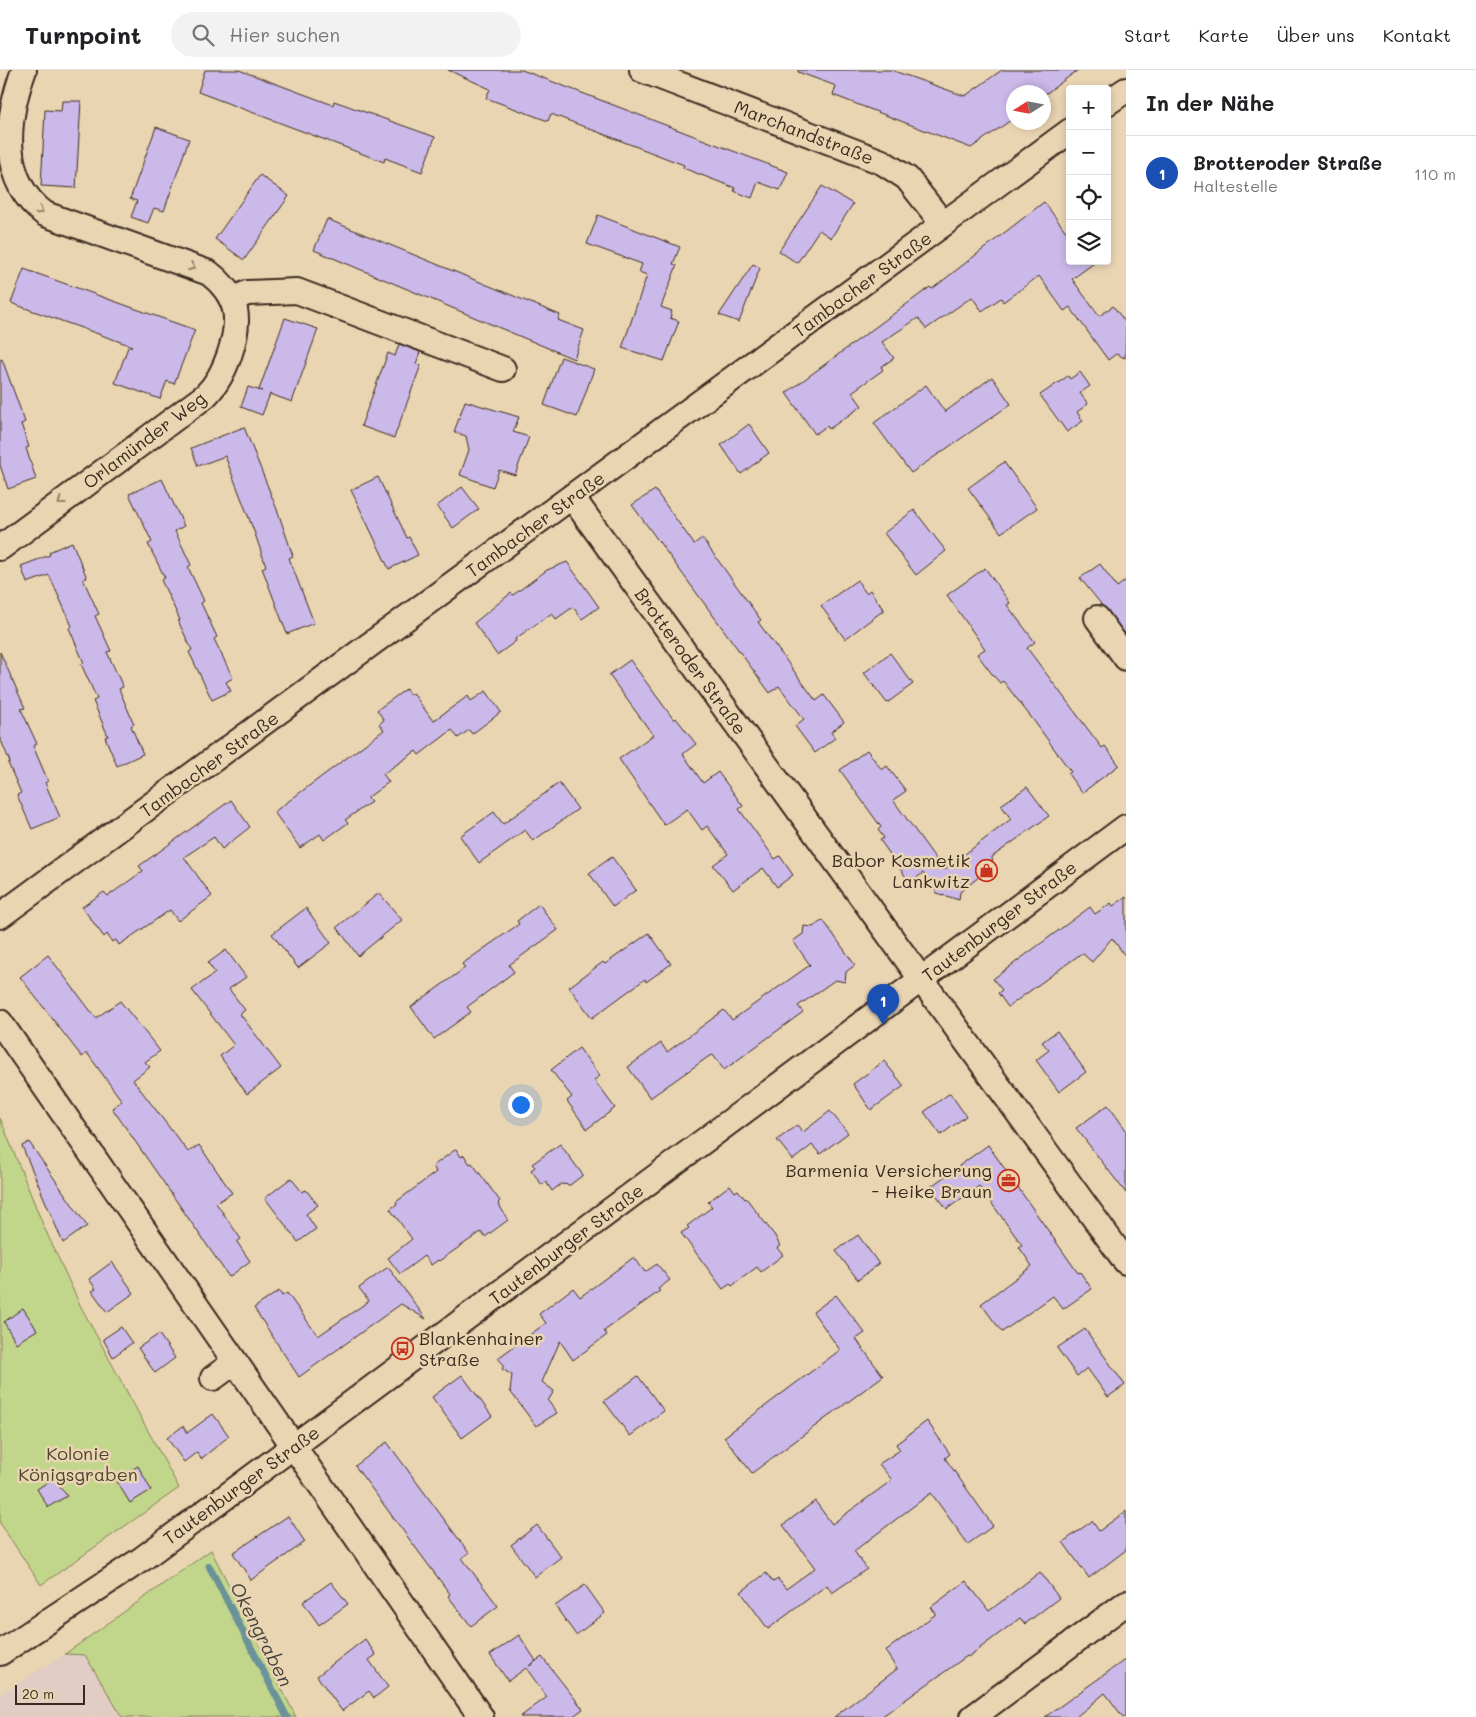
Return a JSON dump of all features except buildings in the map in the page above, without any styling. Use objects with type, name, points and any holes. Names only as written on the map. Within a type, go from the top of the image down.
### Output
[{"type":"street","name":"Orlamünder Weg","points":[[0,548],[184,413],[214,388],[222,373],[236,332],[237,320],[232,300],[222,283],[209,273],[36,210],[23,200],[11,184],[2,159],[9,113],[24,70]]},
{"type":"street","name":"Marchandstraße","points":[[642,70],[882,162],[907,178],[943,224]]},
{"type":"street","points":[[1111,100],[1126,90]]},
{"type":"street","name":"Tambacher Straße","points":[[0,916],[1066,134]]},
{"type":"street","points":[[232,300],[247,293],[297,291],[503,369]]},
{"type":"street","name":"Brotteroder Straße","points":[[572,497],[1126,1262]]},
{"type":"street","points":[[1096,618],[1126,658]]},
{"type":"street","name":"Tautenburger Straße","points":[[0,1653],[142,1559],[1126,827]]},
{"type":"street","points":[[0,1022],[481,1717]]},
{"type":"street","points":[[213,1378],[235,1362]]},
{"type":"street","points":[[974,1717],[1126,1603]]},
{"type":"shaded area","points":[[65,1654],[85,1655],[122,1717],[0,1717],[0,1694]]},
{"type":"green space","name":"Kolonie Königsgraben","points":[[0,1118],[44,1227],[80,1305],[179,1488],[41,1585],[0,1523]]},
{"type":"green space","points":[[211,1550],[296,1717],[122,1717],[85,1655],[65,1654]]},
{"type":"waterway","name":"Okengraben","points":[[209,1566],[287,1717]]},
{"type":"place","name":"Babor Kosmetik Lankwitz","points":[[986,870]]},
{"type":"place","name":"Brotteroder Straße","points":[[883,1025]]},
{"type":"place","name":"Barmenia Versicherung - Heike Braun","points":[[1008,1180]]},
{"type":"place","name":"Blankenhainer Straße","points":[[403,1348]]}]
